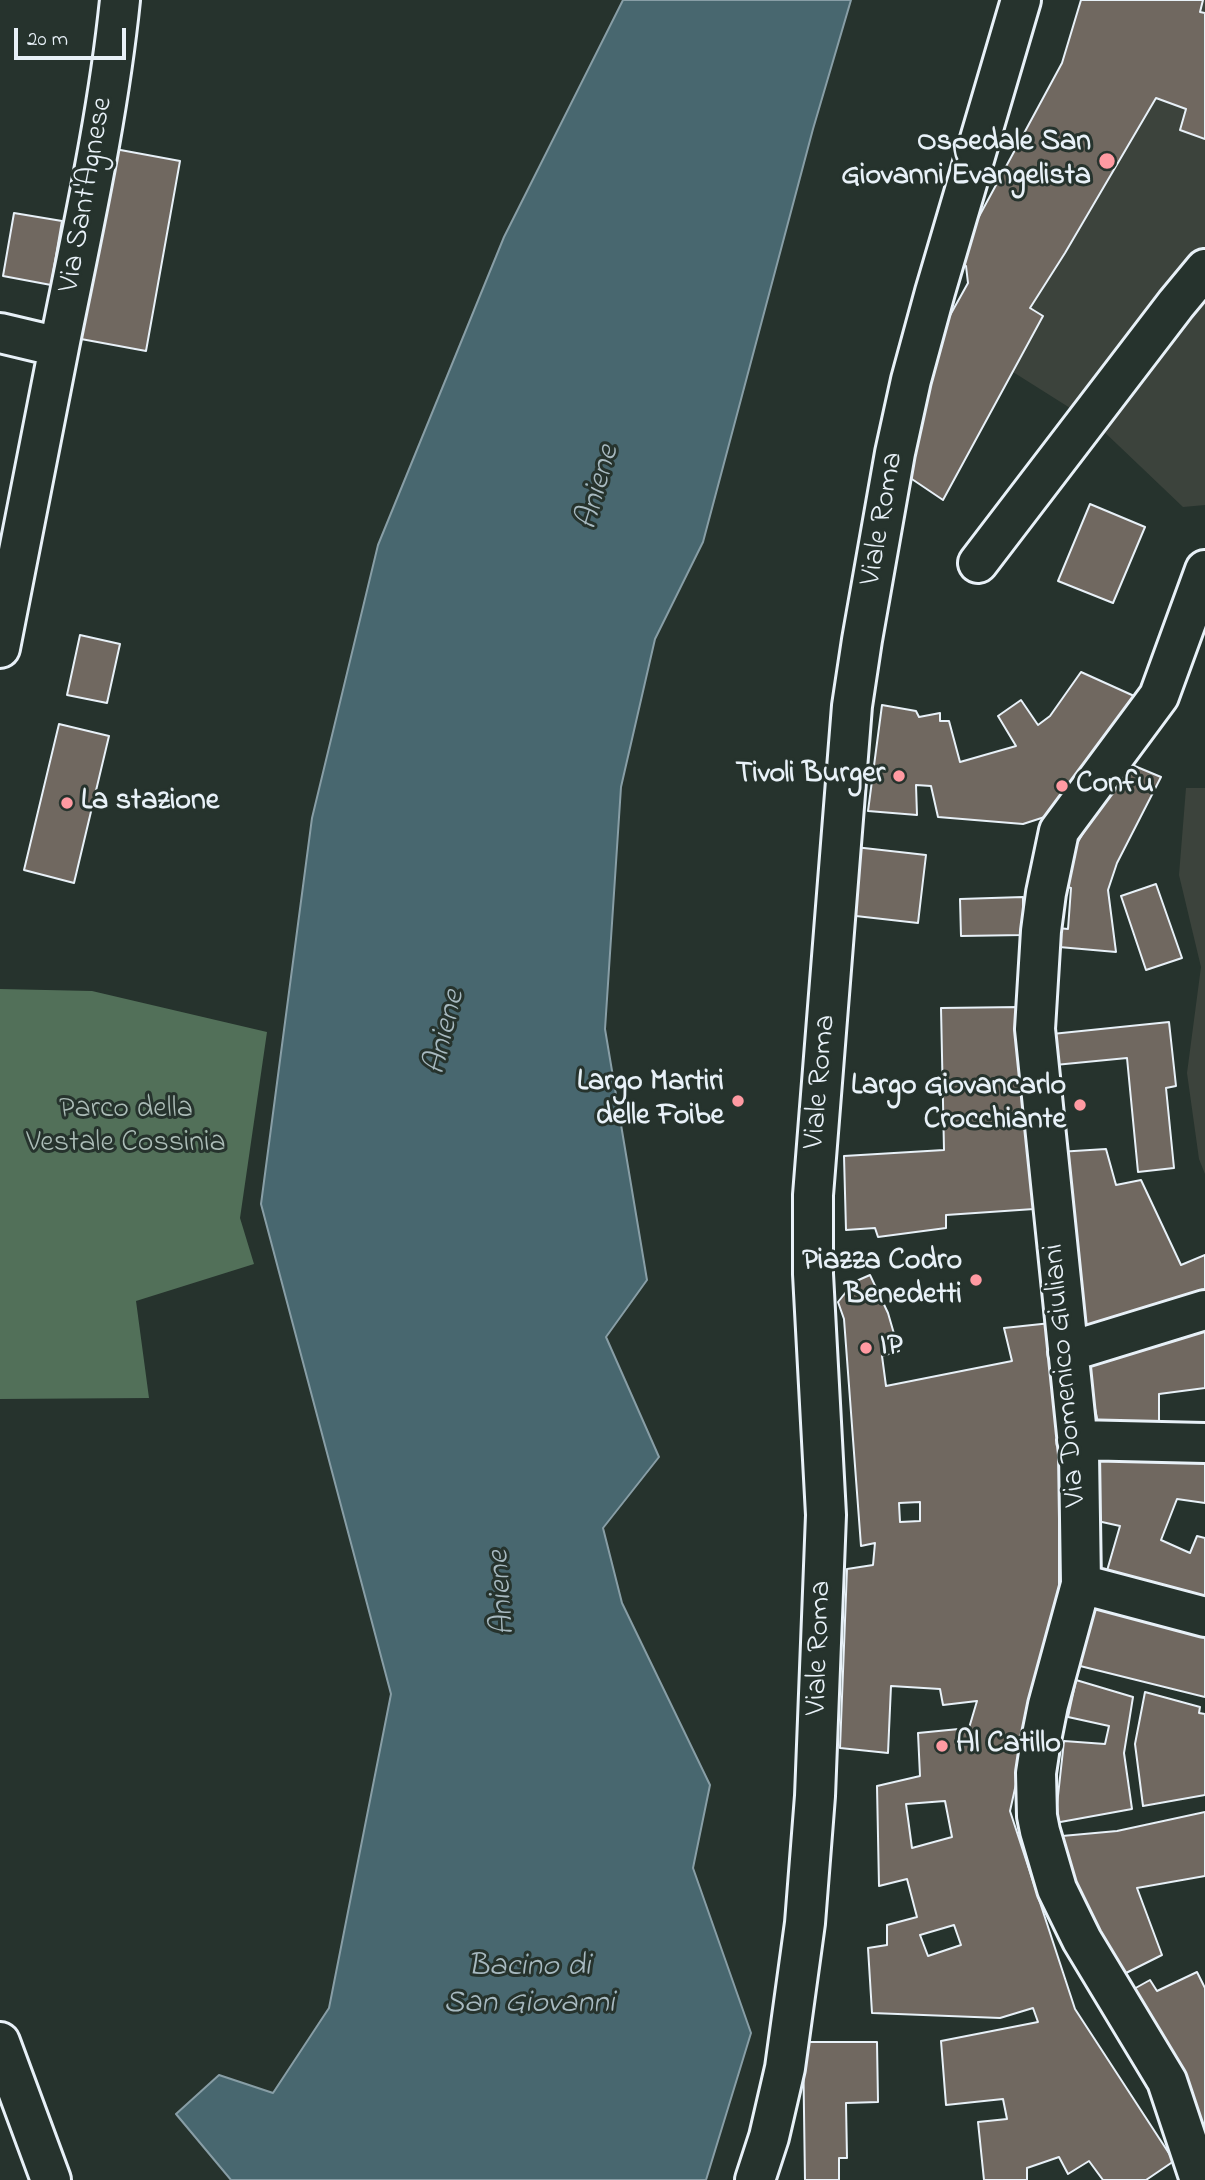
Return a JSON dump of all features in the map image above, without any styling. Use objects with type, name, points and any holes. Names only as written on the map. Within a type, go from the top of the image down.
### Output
[{"type":"street","name":"Via Sant'Agnese","points":[[0,648],[90,191],[120,0]]},
{"type":"street","name":"Viale Roma","points":[[755,2180],[769,2137],[785,2068],[805,1923],[813,1829],[826,1515],[813,1274],[813,1195],[852,706],[895,453],[911,380],[1021,0]]},
{"type":"street","points":[[978,563],[1205,269]]},
{"type":"street","points":[[0,333],[59,347]]},
{"type":"street","name":"Via Domenico Giuliani","points":[[1200,2180],[1167,2081],[1078,1931],[1057,1889],[1040,1831],[1035,1801],[1036,1773],[1048,1705],[1081,1584],[1077,1440],[1035,1029],[1046,893],[1059,831],[1159,696],[1205,570]]},
{"type":"street","points":[[1068,1352],[1205,1310]]},
{"type":"street","points":[[1077,1440],[1205,1443]]},
{"type":"street","points":[[1081,1584],[1205,1616]]},
{"type":"street","points":[[0,2042],[51,2180]]},
{"type":"shaded area","name":"Ospedale San Giovanni Evangelista","points":[[1081,0],[1205,0],[1205,505],[1183,507],[1097,425],[1013,372],[943,500],[900,471],[919,371],[967,283],[966,266],[956,259],[1062,63]]},
{"type":"shaded area","points":[[1186,788],[1205,788],[1205,1174],[1199,1159],[1187,1073],[1201,967],[1179,875]]},
{"type":"green space","name":"Parco della Vestale Cossinia","points":[[0,989],[92,991],[267,1032],[240,1218],[254,1264],[136,1301],[149,1398],[0,1399]]},
{"type":"water","name":"Bacino di San Giovanni","points":[[623,0],[851,0],[813,129],[703,542],[655,639],[621,787],[605,1029],[647,1280],[606,1337],[659,1457],[603,1528],[622,1603],[710,1785],[693,1868],[751,2033],[706,2180],[231,2180],[176,2114],[219,2075],[273,2093],[329,2008],[391,1694],[261,1204],[312,818],[378,545],[504,237]]},
{"type":"building","points":[[1081,0],[1203,0],[1200,12],[1205,13],[1205,139],[1180,130],[1186,109],[1156,98],[1030,308],[1043,316],[943,500],[900,471],[919,371],[968,283],[966,266],[956,259],[1062,63]]},
{"type":"building","points":[[115,149],[180,161],[146,351],[81,339]]},
{"type":"building","points":[[14,213],[62,221],[51,285],[3,276]]},
{"type":"building","points":[[1090,504],[1145,527],[1113,603],[1058,581]]},
{"type":"building","points":[[80,635],[120,644],[107,703],[67,695]]},
{"type":"building","points":[[1081,672],[1143,700],[1057,813],[1023,824],[938,817],[931,786],[916,785],[917,815],[868,811],[882,705],[916,711],[919,717],[940,713],[940,721],[949,721],[960,762],[1016,746],[998,716],[1021,700],[1038,725],[1050,716]]},
{"type":"building","name":"La stazione","points":[[59,724],[109,736],[74,883],[24,870]]},
{"type":"building","points":[[1125,762],[1161,777],[1117,863],[1108,890],[1116,952],[1059,947],[1058,928],[1068,929],[1071,888],[1064,886],[1069,857]]},
{"type":"building","points":[[855,847],[926,855],[918,923],[847,915]]},
{"type":"building","points":[[1156,884],[1182,958],[1146,970],[1121,896]]},
{"type":"building","points":[[1023,897],[1023,935],[961,936],[960,899]]},
{"type":"building","points":[[1020,1007],[1034,1209],[946,1215],[946,1228],[878,1237],[875,1228],[846,1230],[844,1156],[944,1150],[941,1008]]},
{"type":"building","points":[[1169,1022],[1176,1086],[1166,1088],[1174,1168],[1138,1172],[1127,1058],[1055,1065],[1052,1034]]},
{"type":"building","points":[[1106,1149],[1116,1185],[1141,1180],[1181,1265],[1205,1255],[1205,1300],[1085,1338],[1058,1152]]},
{"type":"building","points":[[870,1275],[888,1313],[899,1351],[882,1356],[886,1386],[1012,1361],[1004,1328],[1051,1323],[1059,1396],[1059,1591],[1010,1811],[1075,2009],[1174,2161],[1146,2180],[1103,2180],[1089,2161],[1068,2174],[1059,2157],[1027,2168],[1027,2180],[984,2180],[978,2122],[1007,2119],[1003,2099],[946,2105],[941,2041],[1038,2022],[1033,2008],[1000,2018],[872,2013],[868,1948],[887,1945],[887,1925],[917,1917],[907,1879],[879,1886],[877,1786],[920,1776],[918,1733],[969,1728],[977,1701],[943,1705],[940,1689],[891,1686],[888,1753],[840,1748],[847,1569],[873,1565],[875,1543],[861,1546],[844,1319],[838,1302],[854,1282]],"holes":[[[920,1502],[920,1521],[900,1522],[899,1503]],[[945,1801],[952,1837],[912,1848],[906,1804]],[[954,1925],[961,1945],[928,1956],[920,1935]]]},
{"type":"building","points":[[1205,1326],[1205,1388],[1159,1394],[1159,1426],[1098,1423],[1085,1361]]},
{"type":"building","points":[[1101,1450],[1205,1455],[1205,1503],[1177,1499],[1161,1540],[1190,1553],[1197,1536],[1205,1538],[1205,1605],[1104,1581],[1120,1526],[1093,1520]]},
{"type":"building","points":[[1093,1594],[1205,1627],[1205,1697],[1072,1664]]},
{"type":"building","points":[[1076,1680],[1133,1697],[1124,1753],[1132,1809],[1055,1823],[1064,1741],[1105,1744],[1109,1726],[1068,1717]]},
{"type":"building","points":[[1145,1692],[1200,1707],[1199,1713],[1205,1714],[1205,1795],[1143,1806],[1135,1744]]},
{"type":"building","points":[[1205,1812],[1205,1876],[1137,1888],[1162,1955],[1116,1978],[1051,1837],[1117,1831]]},
{"type":"building","points":[[1197,1972],[1205,1988],[1205,2144],[1132,1990],[1150,1980],[1157,1991]]},
{"type":"building","points":[[803,2042],[877,2042],[878,2102],[846,2103],[847,2158],[839,2158],[839,2180],[805,2180]]},
{"type":"place","name":"Ospedale San Giovanni Evangelista","points":[[1107,161]]},
{"type":"place","name":"Tivoli Burger","points":[[899,776]]},
{"type":"place","name":"Confu","points":[[1062,786]]},
{"type":"place","name":"La stazione","points":[[67,803]]},
{"type":"place","name":"Largo Martiri delle Foibe","points":[[738,1101]]},
{"type":"place","name":"Largo Giovancarlo Crocchiante","points":[[1080,1105]]},
{"type":"place","name":"Piazza Codro Benedetti","points":[[976,1280]]},
{"type":"place","name":"IP","points":[[866,1348]]},
{"type":"place","name":"Al Catillo","points":[[942,1746]]},
{"type":"water label","name":"Aniene","points":[[600,488]]},
{"type":"water label","name":"Aniene","points":[[447,1033]]},
{"type":"water label","name":"Aniene","points":[[504,1593]]}]
